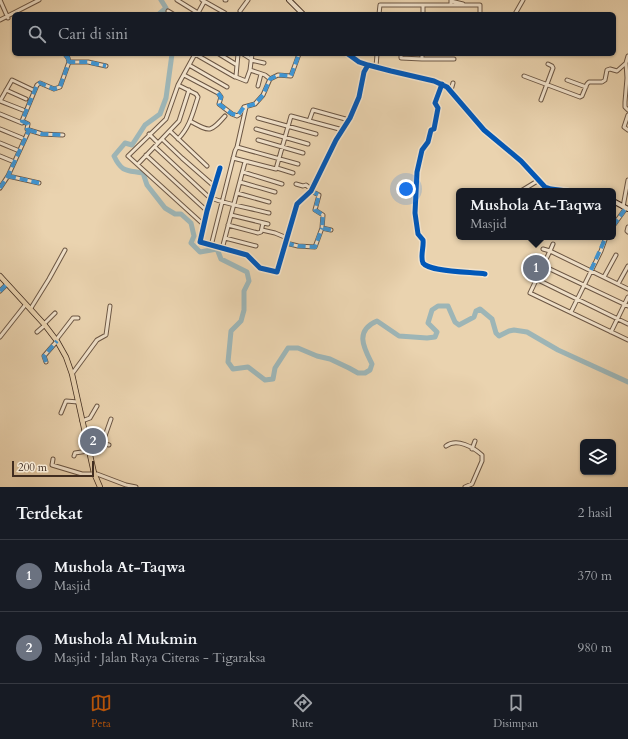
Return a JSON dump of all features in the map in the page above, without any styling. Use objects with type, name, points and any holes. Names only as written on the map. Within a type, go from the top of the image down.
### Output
[{"type":"main road","points":[[0,276],[45,324],[57,340],[66,357],[72,374],[94,473],[100,487]]},
{"type":"street","points":[[5,0],[0,2],[8,17]]},
{"type":"street","points":[[17,12],[39,0]]},
{"type":"street","points":[[19,12],[42,0]]},
{"type":"street","points":[[177,0],[197,12]]},
{"type":"street","points":[[209,4],[212,0]]},
{"type":"street","points":[[240,11],[248,0]]},
{"type":"street","points":[[289,0],[301,12]]},
{"type":"street","points":[[379,12],[380,5],[383,0]]},
{"type":"street","points":[[386,0],[386,5]]},
{"type":"street","points":[[398,0],[398,5]]},
{"type":"street","points":[[408,0],[408,5]]},
{"type":"street","points":[[419,0],[419,5]]},
{"type":"street","points":[[431,0],[431,5]]},
{"type":"street","points":[[441,0],[441,5]]},
{"type":"street","points":[[451,5],[451,0],[467,5]]},
{"type":"street","points":[[516,12],[523,0]]},
{"type":"street","points":[[199,12],[203,1],[223,12]]},
{"type":"street","points":[[380,5],[480,5],[480,12]]},
{"type":"street","points":[[423,5],[423,12]]},
{"type":"street","points":[[8,17],[12,15]]},
{"type":"street","points":[[0,21],[12,15]]},
{"type":"street","points":[[0,188],[8,176],[29,130],[27,128],[28,124],[22,121],[37,84],[40,83],[54,89],[60,87],[69,62],[66,56]]},
{"type":"street","points":[[194,56],[178,84],[166,119],[129,154],[129,158],[138,164],[204,225]]},
{"type":"street","points":[[198,56],[233,77],[246,81],[250,70],[252,56]]},
{"type":"street","points":[[222,56],[237,65]]},
{"type":"street","points":[[236,77],[238,56]]},
{"type":"street","points":[[246,56],[264,63]]},
{"type":"street","points":[[184,75],[220,95],[221,97],[219,104],[232,114],[238,115],[243,108],[255,104],[263,95],[270,79],[278,75],[291,76],[298,56]]},
{"type":"street","points":[[351,56],[359,62],[368,65],[434,81],[451,90],[484,130],[521,161],[548,188]]},
{"type":"street","points":[[376,67],[377,56]]},
{"type":"street","points":[[401,56],[401,58],[454,59]]},
{"type":"street","points":[[628,56],[626,63],[627,78],[625,107],[628,110]]},
{"type":"street","points":[[69,62],[88,62],[106,66]]},
{"type":"street","points":[[524,76],[579,97],[582,96],[590,82],[603,82],[607,70],[617,71],[626,63]]},
{"type":"street","points":[[541,100],[553,67],[548,64]]},
{"type":"street","points":[[189,65],[227,87]]},
{"type":"street","points":[[220,168],[200,241],[211,246],[247,256],[260,268],[276,272],[278,271],[297,204],[312,191],[336,140],[349,120],[359,97],[362,80],[368,65]]},
{"type":"street","points":[[250,70],[270,79]]},
{"type":"street","points":[[258,86],[261,74]]},
{"type":"street","points":[[23,110],[0,101],[12,80],[33,90]]},
{"type":"street","points":[[567,80],[586,87]]},
{"type":"street","points":[[451,90],[453,82]]},
{"type":"street","points":[[178,84],[196,94],[198,97],[190,122],[186,130],[178,139]]},
{"type":"street","points":[[442,84],[435,103],[438,108],[434,129],[431,130],[428,142],[422,150],[417,172],[415,213],[418,234],[423,240],[422,261],[427,266],[437,270],[485,274]]},
{"type":"street","points":[[6,90],[26,99]]},
{"type":"street","points":[[138,164],[179,121],[189,90]]},
{"type":"street","points":[[211,246],[233,158],[237,148],[246,107]]},
{"type":"street","points":[[309,121],[313,110],[349,120]]},
{"type":"street","points":[[0,114],[25,124]]},
{"type":"street","points":[[628,115],[624,127],[628,130]]},
{"type":"street","points":[[190,122],[204,129],[211,129],[215,127],[224,116]]},
{"type":"street","points":[[277,168],[291,116],[343,130]]},
{"type":"street","points":[[258,118],[316,134]]},
{"type":"street","points":[[0,129],[22,138]]},
{"type":"street","points":[[256,129],[308,144]]},
{"type":"street","points":[[29,130],[38,133],[63,136]]},
{"type":"street","points":[[170,131],[207,166]]},
{"type":"street","points":[[149,134],[158,143]]},
{"type":"street","points":[[162,139],[214,186]]},
{"type":"street","points":[[258,140],[303,153]]},
{"type":"street","points":[[0,143],[16,150]]},
{"type":"street","points":[[154,147],[211,198],[269,213]]},
{"type":"street","points":[[237,148],[298,164]]},
{"type":"street","points":[[146,155],[207,211]]},
{"type":"street","points":[[0,156],[12,162]]},
{"type":"street","points":[[233,158],[293,173]]},
{"type":"street","points":[[222,249],[245,162]]},
{"type":"street","points":[[243,172],[282,184]]},
{"type":"street","points":[[8,176],[39,183]]},
{"type":"street","points":[[526,188],[539,180]]},
{"type":"street","points":[[616,222],[626,208],[628,180]]},
{"type":"street","points":[[240,182],[275,192]]},
{"type":"street","points":[[286,243],[298,246],[315,247],[322,228],[323,215],[315,210],[319,196],[306,185],[303,186],[296,184]]},
{"type":"street","points":[[237,193],[269,202]]},
{"type":"street","points":[[616,203],[626,208]]},
{"type":"street","points":[[231,215],[268,224]]},
{"type":"street","points":[[228,225],[258,234],[262,230],[263,223]]},
{"type":"street","points":[[628,227],[628,232]]},
{"type":"street","points":[[322,228],[331,230]]},
{"type":"street","points":[[262,230],[287,238]]},
{"type":"street","points":[[225,238],[256,246]]},
{"type":"street","points":[[571,312],[605,240]]},
{"type":"street","points":[[553,244],[530,292],[628,340]]},
{"type":"street","points":[[543,249],[591,270],[628,289]]},
{"type":"street","points":[[31,308],[49,280],[65,250]]},
{"type":"street","points":[[604,277],[616,254]]},
{"type":"street","points":[[535,262],[628,306]]},
{"type":"street","points":[[618,284],[628,266]]},
{"type":"street","points":[[536,279],[628,324]]},
{"type":"street","points":[[0,291],[8,284]]},
{"type":"street","points":[[611,332],[628,297]]},
{"type":"street","points":[[0,337],[26,304]]},
{"type":"street","points":[[72,374],[97,340],[106,335],[110,306]]},
{"type":"street","points":[[38,332],[54,313]]},
{"type":"street","points":[[46,362],[44,356],[73,318],[78,318]]},
{"type":"street","points":[[61,413],[66,401],[78,402]]},
{"type":"street","points":[[82,421],[90,418],[97,406]]},
{"type":"street","points":[[74,456],[75,453],[88,449],[105,436],[111,419]]},
{"type":"street","points":[[472,449],[474,441]]},
{"type":"street","points":[[97,442],[109,445]]},
{"type":"street","points":[[446,446],[450,443],[457,443],[481,454],[482,459],[472,484],[466,487]]},
{"type":"street","points":[[53,458],[52,465],[82,474],[94,473],[126,485],[136,487]]},
{"type":"waterway","points":[[161,0],[166,8],[161,12]]},
{"type":"waterway","points":[[172,56],[166,98],[160,114],[145,125],[132,145],[125,143],[114,156],[122,168],[129,171],[143,173],[147,185],[165,208],[175,214],[181,214],[191,223],[194,236],[191,243],[200,252],[217,249],[221,259],[247,272],[249,281],[244,291],[244,310],[241,321],[231,331],[228,362],[233,369],[248,367],[265,380],[273,379],[275,368],[288,348],[298,348],[317,356],[330,359],[358,373],[365,373],[370,370],[372,364],[366,352],[363,340],[365,330],[370,325],[377,321],[399,336],[427,338],[435,337],[437,332],[428,323],[432,310],[438,306],[448,306],[455,322],[459,325],[474,317],[476,311],[480,309],[492,319],[496,333],[499,336],[514,330],[527,332],[558,350],[628,382]]},
{"type":"marked path","points":[[66,56],[69,62]]},
{"type":"marked path","points":[[218,93],[221,97],[219,104],[232,114],[238,115],[244,107],[255,104],[263,95],[270,79],[278,75],[291,76],[298,56]]},
{"type":"marked path","points":[[0,188],[8,176],[29,130],[27,129],[28,124],[22,121],[37,85],[40,83],[54,89],[60,87],[69,62],[88,62],[106,66]]},
{"type":"marked path","points":[[29,130],[42,134],[63,135]]},
{"type":"marked path","points":[[8,176],[39,183]]},
{"type":"marked path","points":[[311,191],[319,195],[315,210],[323,215],[322,228],[331,230]]},
{"type":"marked path","points":[[616,222],[626,208]]},
{"type":"marked path","points":[[286,243],[298,246],[315,247],[322,228]]},
{"type":"marked path","points":[[591,270],[605,240]]},
{"type":"marked path","points":[[0,291],[7,284]]},
{"type":"marked path","points":[[46,362],[44,356],[57,341]]},
{"type":"cycle path","points":[[351,56],[359,62],[368,65],[434,81],[447,87],[484,130],[521,161],[545,187],[548,188]]},
{"type":"cycle path","points":[[220,168],[207,211],[200,242],[247,255],[260,268],[277,272],[297,204],[311,191],[336,140],[350,118],[359,97],[364,72],[368,65]]},
{"type":"cycle path","points":[[442,84],[435,103],[438,108],[434,129],[431,130],[428,142],[422,150],[417,172],[415,213],[418,234],[423,240],[422,261],[427,266],[442,270],[485,274]]},
{"type":"place","name":"Mushola At-Taqwa","points":[[536,268]]},
{"type":"place","name":"Mushola Al Mukmin","points":[[93,441]]}]
